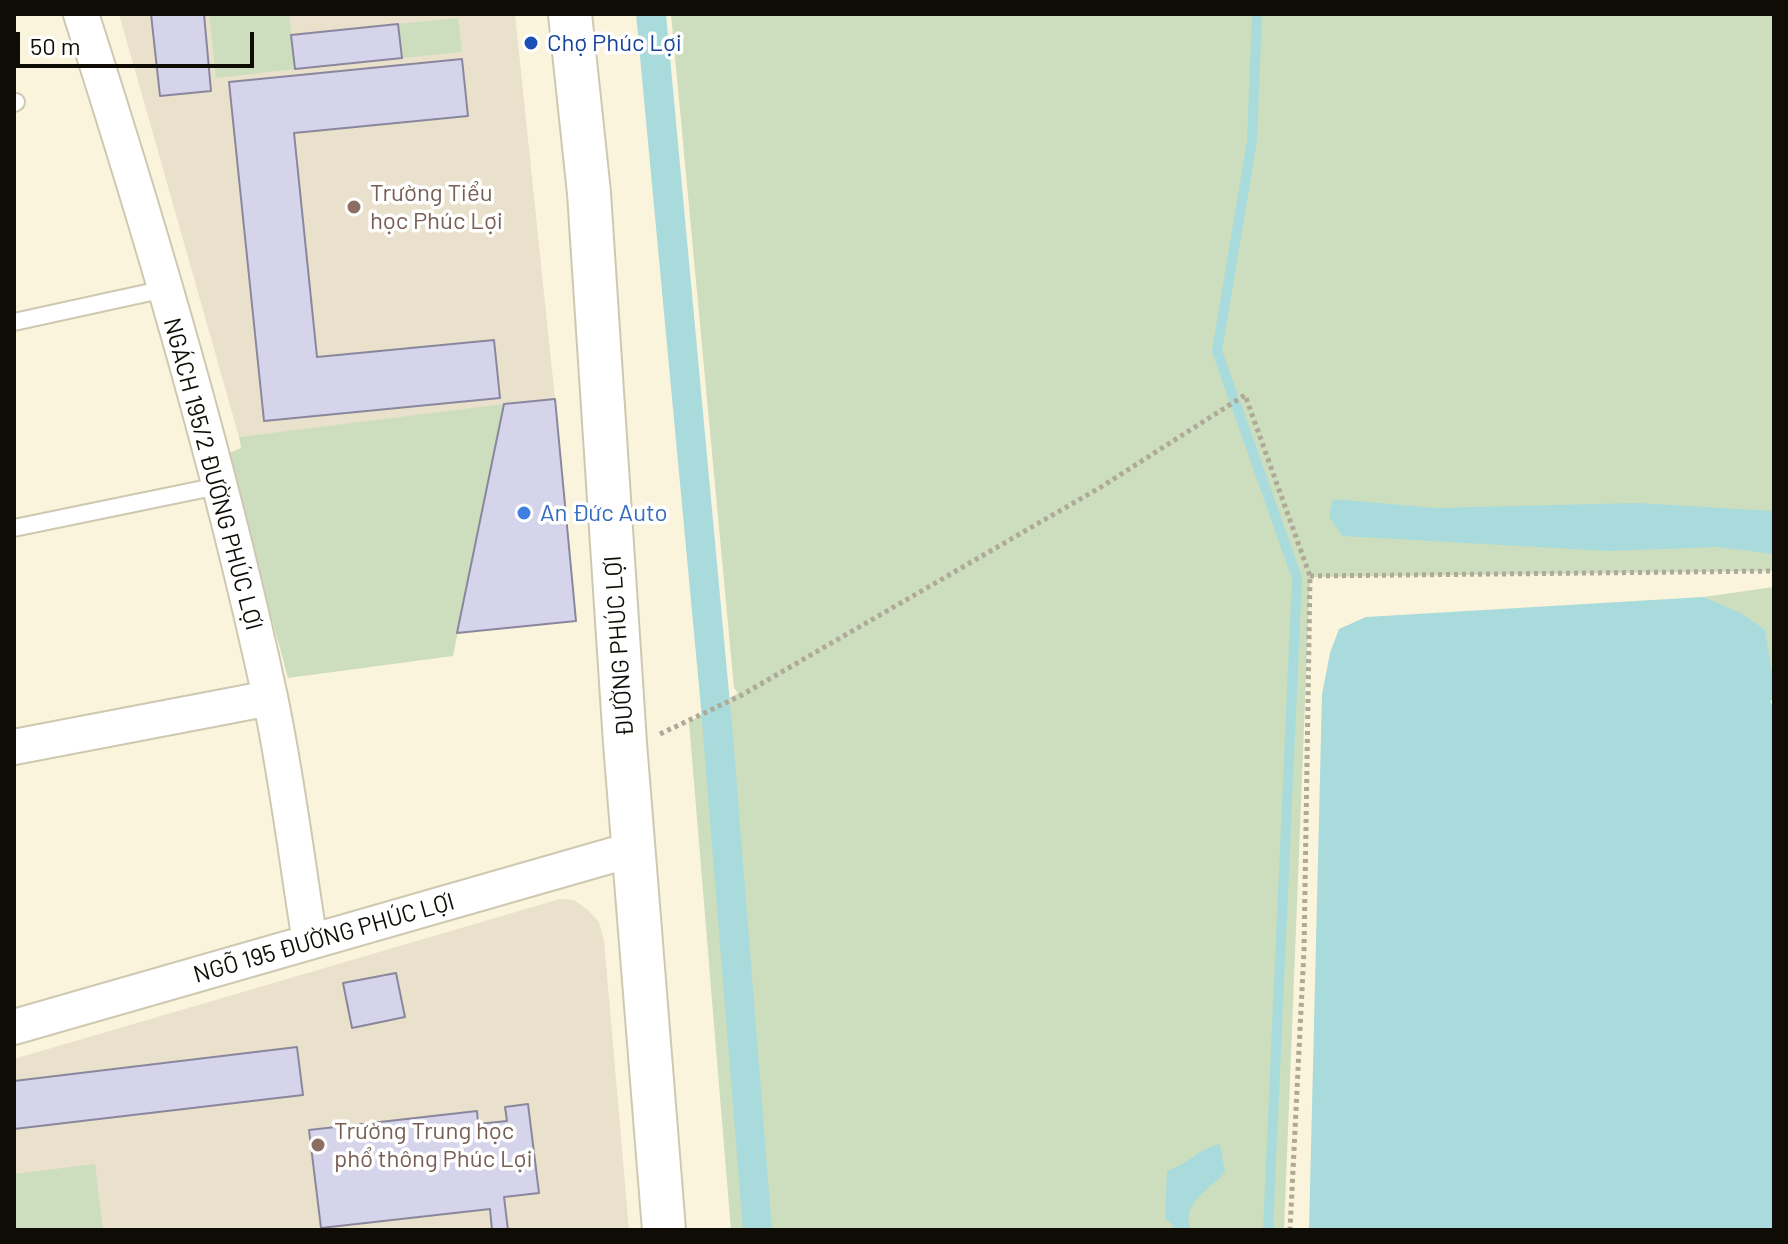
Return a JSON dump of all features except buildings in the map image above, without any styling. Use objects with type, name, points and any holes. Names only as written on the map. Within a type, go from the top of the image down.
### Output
[{"type":"street","name":"NGÁCH 195/2 ĐƯỜNG PHÚC LỢI","points":[[81,14],[165,289],[218,486],[270,698],[310,942]]},
{"type":"street","name":"ĐƯỜNG PHÚC LỢI","points":[[570,14],[589,193],[634,849],[664,1230]]},
{"type":"street","points":[[14,747],[270,698]]},
{"type":"street","name":"NGÕ 195 ĐƯỜNG PHÚC LỢI","points":[[14,1027],[634,849]]},
{"type":"lane","points":[[14,322],[165,289]]},
{"type":"lane","points":[[14,528],[218,486]]},
{"type":"path","points":[[671,732],[740,696],[1101,487],[1245,395],[1310,576],[1304,950],[1290,1230]]},
{"type":"path","points":[[1310,576],[1774,571]]},
{"type":"shaded area","name":"Trường Tiểu học Phúc Lợi","points":[[119,14],[515,14],[555,399],[239,437]]},
{"type":"shaded area","name":"Trường Trung học phổ thông Phúc Lợi","points":[[560,899],[574,900],[588,910],[599,922],[604,940],[629,1230],[14,1230],[14,1059]]},
{"type":"green space","points":[[209,14],[289,14],[295,69],[216,78]]},
{"type":"green space","points":[[671,14],[1774,14],[1774,571],[1310,577],[1284,1230],[731,1230],[689,722],[738,693],[734,688]]},
{"type":"green space","points":[[458,18],[462,52],[402,58],[398,24]]},
{"type":"green space","points":[[504,404],[453,656],[288,678],[227,454],[241,448],[239,437]]},
{"type":"green space","points":[[1774,587],[1774,670],[1771,670],[1703,597]]},
{"type":"green space","points":[[95,1164],[103,1230],[14,1230],[14,1174]]},
{"type":"water","points":[[636,14],[666,14],[733,736],[772,1230],[743,1230],[700,697]]},
{"type":"water","points":[[1333,499],[1436,508],[1636,503],[1774,511],[1774,554],[1717,547],[1608,551],[1342,536],[1329,516]]},
{"type":"water","points":[[1703,597],[1741,613],[1765,630],[1771,669],[1774,670],[1774,699],[1770,701],[1774,708],[1774,1230],[1309,1230],[1322,694],[1330,653],[1339,629],[1366,617]]},
{"type":"water","points":[[1220,1144],[1225,1172],[1193,1205],[1188,1221],[1191,1230],[1177,1230],[1165,1218],[1167,1171]]},
{"type":"waterway","points":[[1257,14],[1252,141],[1217,351],[1297,578],[1268,1230]]},
{"type":"place","name":"Chợ Phúc Lợi","points":[[531,43]]},
{"type":"place","name":"Trường Tiểu học Phúc Lợi","points":[[354,207]]},
{"type":"place","name":"An Đức Auto","points":[[524,513]]},
{"type":"place","name":"Trường Trung học phổ thông Phúc Lợi","points":[[318,1145]]}]
